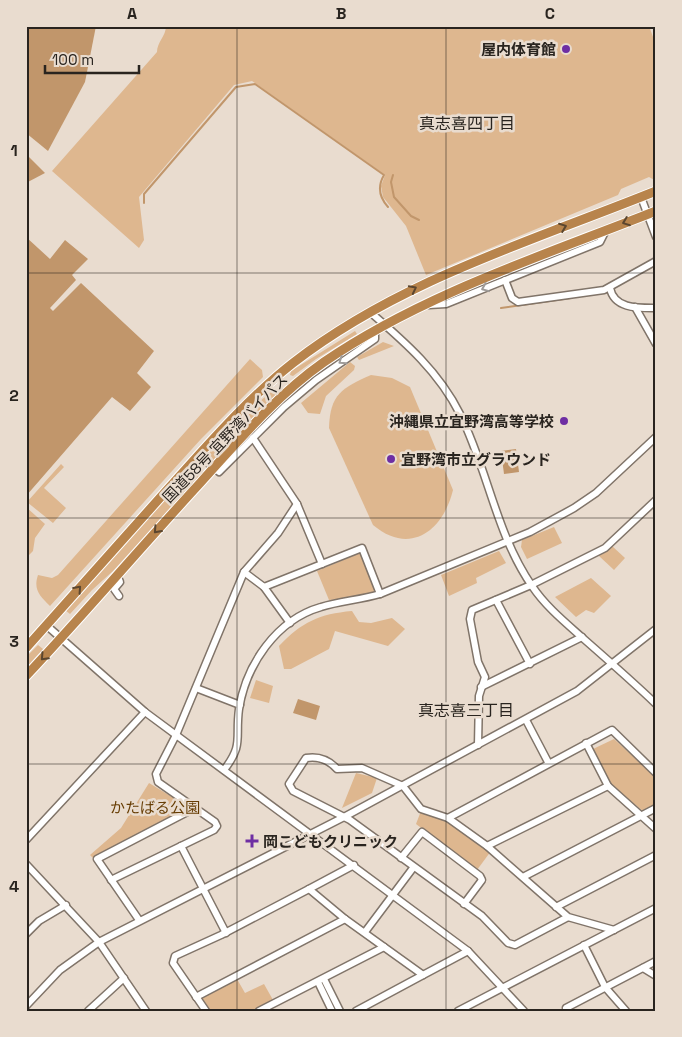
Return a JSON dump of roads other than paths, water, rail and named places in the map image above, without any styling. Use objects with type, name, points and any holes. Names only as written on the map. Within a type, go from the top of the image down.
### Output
[{"type":"highway","name":"国道58号 宜野湾バイパス","points":[[26,648],[198,455],[277,376],[313,348],[370,312],[444,275],[656,191]]},
{"type":"highway","name":"国道58号 宜野湾バイパス","points":[[26,676],[213,468],[290,389],[323,363],[375,330],[427,305],[651,213]]},
{"type":"street","points":[[641,197],[651,213],[656,237]]},
{"type":"street","points":[[427,305],[446,304],[600,242],[606,230]]},
{"type":"street","points":[[505,280],[512,298],[518,302],[610,288],[656,261]]},
{"type":"street","points":[[610,288],[614,300],[635,307],[656,308]]},
{"type":"street","points":[[635,307],[656,344]]},
{"type":"street","points":[[370,312],[434,373],[460,415],[507,542],[531,585],[552,611],[656,704]]},
{"type":"street","points":[[198,455],[219,472],[316,380],[375,339],[375,330]]},
{"type":"street","points":[[224,770],[234,756],[239,743],[240,705],[263,648],[290,623],[306,612],[320,606],[358,601],[380,594],[530,532],[588,499],[656,437]]},
{"type":"street","points":[[253,438],[297,504],[322,564]]},
{"type":"street","points":[[478,745],[479,696],[485,677],[478,662],[470,619],[472,610],[531,585],[605,548],[656,500]]},
{"type":"street","points":[[112,880],[218,826],[156,778],[176,736],[244,572],[278,533],[297,504]]},
{"type":"street","points":[[264,587],[362,548],[380,594]]},
{"type":"street","points":[[244,572],[264,587],[290,623]]},
{"type":"street","points":[[117,575],[120,582],[114,589],[119,596]]},
{"type":"street","points":[[496,600],[530,664]]},
{"type":"street","points":[[46,625],[145,712],[176,736],[468,951],[524,1011]]},
{"type":"street","points":[[26,1006],[60,970],[99,942],[310,833],[344,818],[577,692],[656,629]]},
{"type":"street","points":[[482,687],[582,637]]},
{"type":"street","points":[[196,688],[240,705]]},
{"type":"street","points":[[26,840],[145,712]]},
{"type":"street","points":[[526,720],[548,762]]},
{"type":"street","points":[[448,818],[548,762],[612,730],[656,773]]},
{"type":"street","points":[[586,743],[608,786],[656,829]]},
{"type":"street","points":[[568,917],[515,945],[508,943],[482,916],[344,818],[293,791],[289,784],[306,758],[316,756],[332,763],[337,770],[362,768],[402,786],[421,809],[448,818],[488,846],[568,917],[614,930]]},
{"type":"street","points":[[488,846],[608,786]]},
{"type":"street","points":[[139,920],[96,859],[195,808]]},
{"type":"street","points":[[523,877],[656,808]]},
{"type":"street","points":[[401,858],[422,832],[480,876],[482,880],[464,904]]},
{"type":"street","points":[[181,846],[226,932]]},
{"type":"street","points":[[556,908],[656,856]]},
{"type":"street","points":[[26,864],[66,904],[99,942],[146,1011]]},
{"type":"street","points":[[206,1011],[173,963],[175,956],[354,866]]},
{"type":"street","points":[[365,932],[413,868]]},
{"type":"street","points":[[309,889],[345,919],[423,975]]},
{"type":"street","points":[[26,934],[39,921],[66,904]]},
{"type":"street","points":[[458,1011],[656,908]]},
{"type":"street","points":[[196,997],[345,919]]},
{"type":"street","points":[[584,945],[605,987],[626,1011]]},
{"type":"street","points":[[259,1011],[321,981],[384,947]]},
{"type":"street","points":[[356,1011],[468,951]]},
{"type":"street","points":[[565,1010],[656,960]]},
{"type":"street","points":[[643,968],[656,976]]},
{"type":"street","points":[[88,1011],[124,978]]},
{"type":"street","points":[[321,981],[332,1011]]},
{"type":"street","points":[[321,981],[340,1011]]},
{"type":"waterway","points":[[144,203],[144,194],[236,87],[255,84],[384,175],[380,184],[380,192],[388,207]]},
{"type":"waterway","points":[[393,175],[391,182],[394,197],[411,216],[419,220]]},
{"type":"waterway","points":[[501,308],[571,298]]},
{"type":"place","name":"屋内体育館","points":[[566,49]]},
{"type":"place","name":"沖縄県立宜野湾高等学校","points":[[564,421]]},
{"type":"place","name":"宜野湾市立グラウンド","points":[[391,459]]},
{"type":"place","name":"岡こどもクリニック","points":[[252,841]]},
{"type":"district","name":"真志喜四丁目","points":[[467,123]]},
{"type":"district","name":"真志喜三丁目","points":[[466,710]]},
{"type":"park label","name":"かたばる公園","points":[[155,807]]}]
